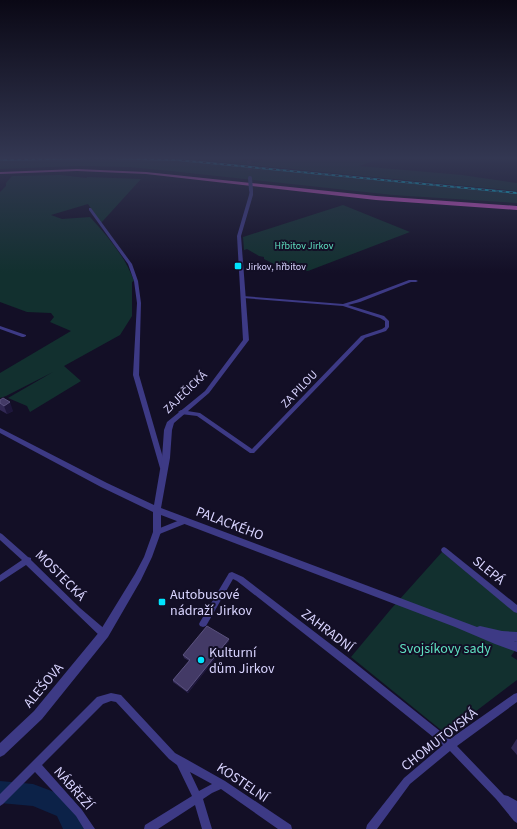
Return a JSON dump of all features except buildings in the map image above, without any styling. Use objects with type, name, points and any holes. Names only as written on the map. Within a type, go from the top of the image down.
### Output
[{"type":"highway","points":[[355,196],[517,206]]},
{"type":"street","name":"ZAJEČICKÁ","points":[[104,634],[138,578],[148,557],[157,532],[157,510],[164,472],[168,430],[171,422],[181,412],[207,392],[246,340],[239,236],[251,196]]},
{"type":"street","points":[[90,209],[130,264],[136,281],[138,303],[136,375],[164,472]]},
{"type":"street","points":[[243,297],[343,305],[358,301],[410,281],[416,281]]},
{"type":"street","name":"ZA PILOU","points":[[181,412],[198,414],[252,452],[363,337],[384,330],[388,324],[382,317],[343,305]]},
{"type":"street","points":[[0,327],[24,336]]},
{"type":"street","name":"PALACKÉHO","points":[[0,430],[104,485],[157,510],[459,624],[499,642],[517,647]]},
{"type":"street","points":[[157,532],[185,521]]},
{"type":"street","name":"MOSTECKÁ","points":[[0,536],[28,560],[74,607],[104,634]]},
{"type":"street","name":"SLEPÁ","points":[[444,550],[517,610]]},
{"type":"street","points":[[0,579],[28,560]]},
{"type":"street","name":"ZAHRADNÍ","points":[[203,624],[232,575],[347,662],[450,746]]},
{"type":"street","name":"PALACKÉHO","points":[[459,624],[502,636],[517,637]]},
{"type":"street","name":"ALEŠOVA","points":[[0,751],[38,715],[104,634]]},
{"type":"street","name":"KOSTELNÍ","points":[[36,766],[100,700],[111,697],[118,698],[172,756],[222,784],[287,829]]},
{"type":"street","name":"CHOMUTOVSKÁ","points":[[371,829],[407,781],[450,746],[517,697]]},
{"type":"street","points":[[450,746],[499,796],[517,818]]},
{"type":"street","name":"KOSTELNÍ","points":[[181,762],[198,798],[207,829]]},
{"type":"street","points":[[0,801],[36,766]]},
{"type":"street","name":"NÁBŘEŽÍ","points":[[36,766],[78,813],[90,829]]},
{"type":"street","points":[[149,829],[222,784]]},
{"type":"street","points":[[499,796],[517,806]]},
{"type":"green space","points":[[0,196],[126,196],[101,223],[88,204],[51,215],[62,219],[90,217],[109,239],[126,263],[134,281],[132,282],[132,316],[120,335],[64,366],[81,381],[30,412],[27,406],[8,398],[53,372],[0,398],[0,373],[71,331],[50,322],[54,317],[51,313],[27,312],[0,302]]},
{"type":"green space","points":[[404,196],[517,196],[517,203]]},
{"type":"green space","name":"Hřbitov Jirkov","points":[[343,205],[410,232],[308,271],[275,267],[278,266],[264,259],[264,257],[259,256],[247,249],[244,250],[243,237]]},
{"type":"green space","name":"Svojsíkovy sady","points":[[442,552],[517,613],[517,648],[511,656],[517,660],[517,680],[446,734],[351,657],[391,609]]},
{"type":"waterway","points":[[0,792],[33,795],[65,807],[75,829]]},
{"type":"place","name":"Jirkov, hřbitov","points":[[238,266]]},
{"type":"place","name":"Autobusové nádraží Jirkov","points":[[162,602]]},
{"type":"place","name":"Kulturní dům Jirkov","points":[[201,660]]}]
